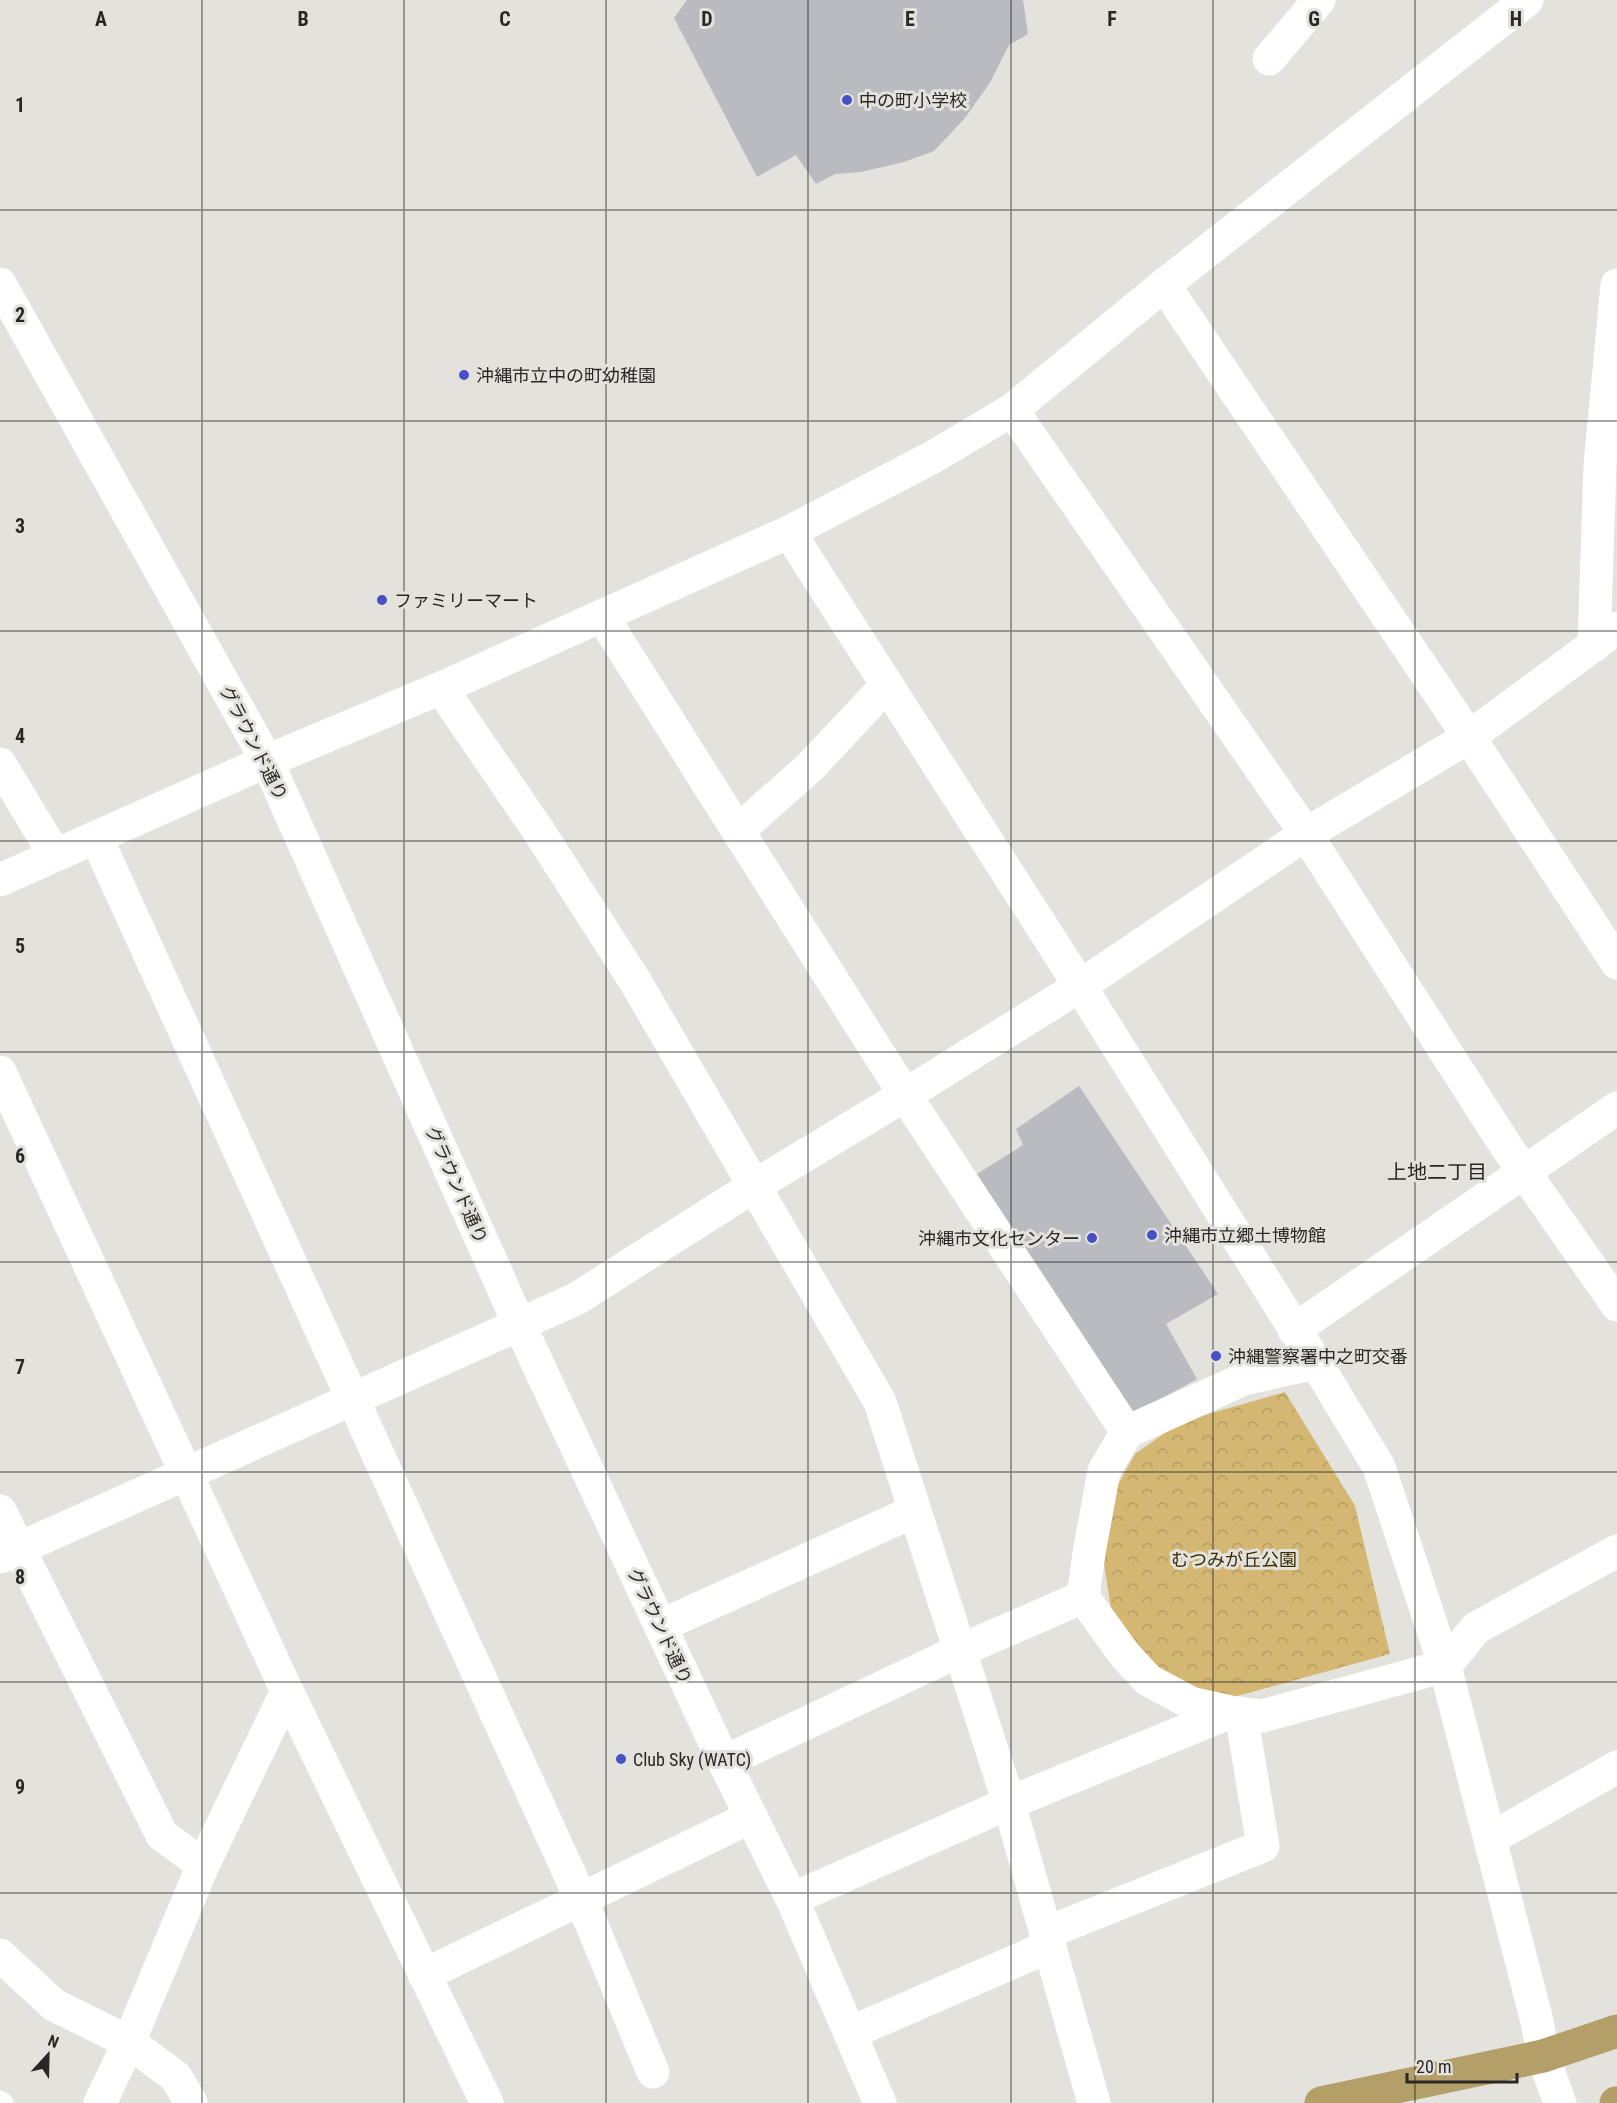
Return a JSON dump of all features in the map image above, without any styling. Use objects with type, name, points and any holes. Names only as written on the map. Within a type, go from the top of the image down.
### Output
[{"type":"highway","points":[[1321,2103],[1543,2056],[1617,2031]]},
{"type":"street","points":[[1269,59],[1319,0]]},
{"type":"street","points":[[0,880],[267,761],[441,688],[789,532],[933,457],[1012,410],[1517,2]]},
{"type":"street","name":"グラウンド通り","points":[[0,285],[267,761],[520,1326],[724,1762],[792,1899],[880,2103]]},
{"type":"street","points":[[1164,285],[1469,737],[1617,963]]},
{"type":"street","points":[[9,1553],[576,1299],[754,1186],[1080,986],[1306,834],[1469,737],[1605,637],[1600,465],[1617,285]]},
{"type":"street","points":[[1012,410],[1306,834],[1524,1173],[1617,1305]]},
{"type":"street","points":[[789,532],[1080,986],[1379,1467],[1445,1666],[1537,2021],[1543,2056],[1560,2103]]},
{"type":"street","points":[[602,616],[905,1095],[1126,1432]]},
{"type":"street","points":[[738,831],[810,767],[887,686]]},
{"type":"street","points":[[441,688],[538,830],[635,981],[880,1402],[1009,1803],[1094,2103]]},
{"type":"street","points":[[0,764],[55,855]]},
{"type":"street","points":[[96,837],[581,1899],[653,2072]]},
{"type":"street","points":[[0,1072],[287,1691],[487,2103]]},
{"type":"street","points":[[1294,1330],[1617,1108]]},
{"type":"street","points":[[1316,1363],[1244,1379],[1126,1432],[1104,1471],[1083,1597],[1125,1655],[1148,1680],[1191,1703],[1262,1716],[1445,1666],[1476,1628],[1617,1551]]},
{"type":"street","points":[[0,1511],[9,1553],[162,1835],[203,1865]]},
{"type":"street","points":[[660,1626],[915,1511]]},
{"type":"street","points":[[724,1762],[959,1651],[1083,1597]]},
{"type":"street","points":[[100,2103],[129,2042],[203,1865],[287,1691]]},
{"type":"street","points":[[792,1899],[1009,1803],[1236,1713]]},
{"type":"street","points":[[850,2033],[1048,1940],[1263,1846],[1236,1713]]},
{"type":"street","points":[[1490,1839],[1617,1767]]},
{"type":"street","points":[[424,1975],[751,1817]]},
{"type":"street","points":[[0,1955],[54,2006],[129,2042],[176,2077],[191,2103]]},
{"type":"green space","name":"むつみが丘公園","points":[[1285,1392],[1355,1506],[1390,1654],[1226,1699],[1189,1688],[1156,1665],[1131,1640],[1112,1615],[1103,1558],[1116,1488],[1135,1454],[1180,1422]]},
{"type":"building","name":"中の町小学校","points":[[687,0],[1023,0],[1028,34],[1009,45],[991,81],[965,118],[934,151],[904,162],[861,172],[835,174],[816,184],[796,155],[757,177],[674,18]]},
{"type":"building","name":"沖縄市文化センター","points":[[1079,1086],[1218,1294],[1166,1324],[1197,1379],[1128,1417],[964,1182],[1023,1145],[1016,1129]]},
{"type":"place","name":"中の町小学校","points":[[847,100]]},
{"type":"place","name":"沖縄市立中の町幼稚園","points":[[464,375]]},
{"type":"place","name":"ファミリーマート","points":[[382,600]]},
{"type":"place","name":"沖縄市立郷土博物館","points":[[1152,1235]]},
{"type":"place","name":"沖縄市文化センター","points":[[1092,1238]]},
{"type":"place","name":"沖縄警察署中之町交番","points":[[1216,1356]]},
{"type":"place","name":"Club Sky (WATC)","points":[[621,1759]]},
{"type":"district","name":"上地二丁目","points":[[1437,1172]]}]
